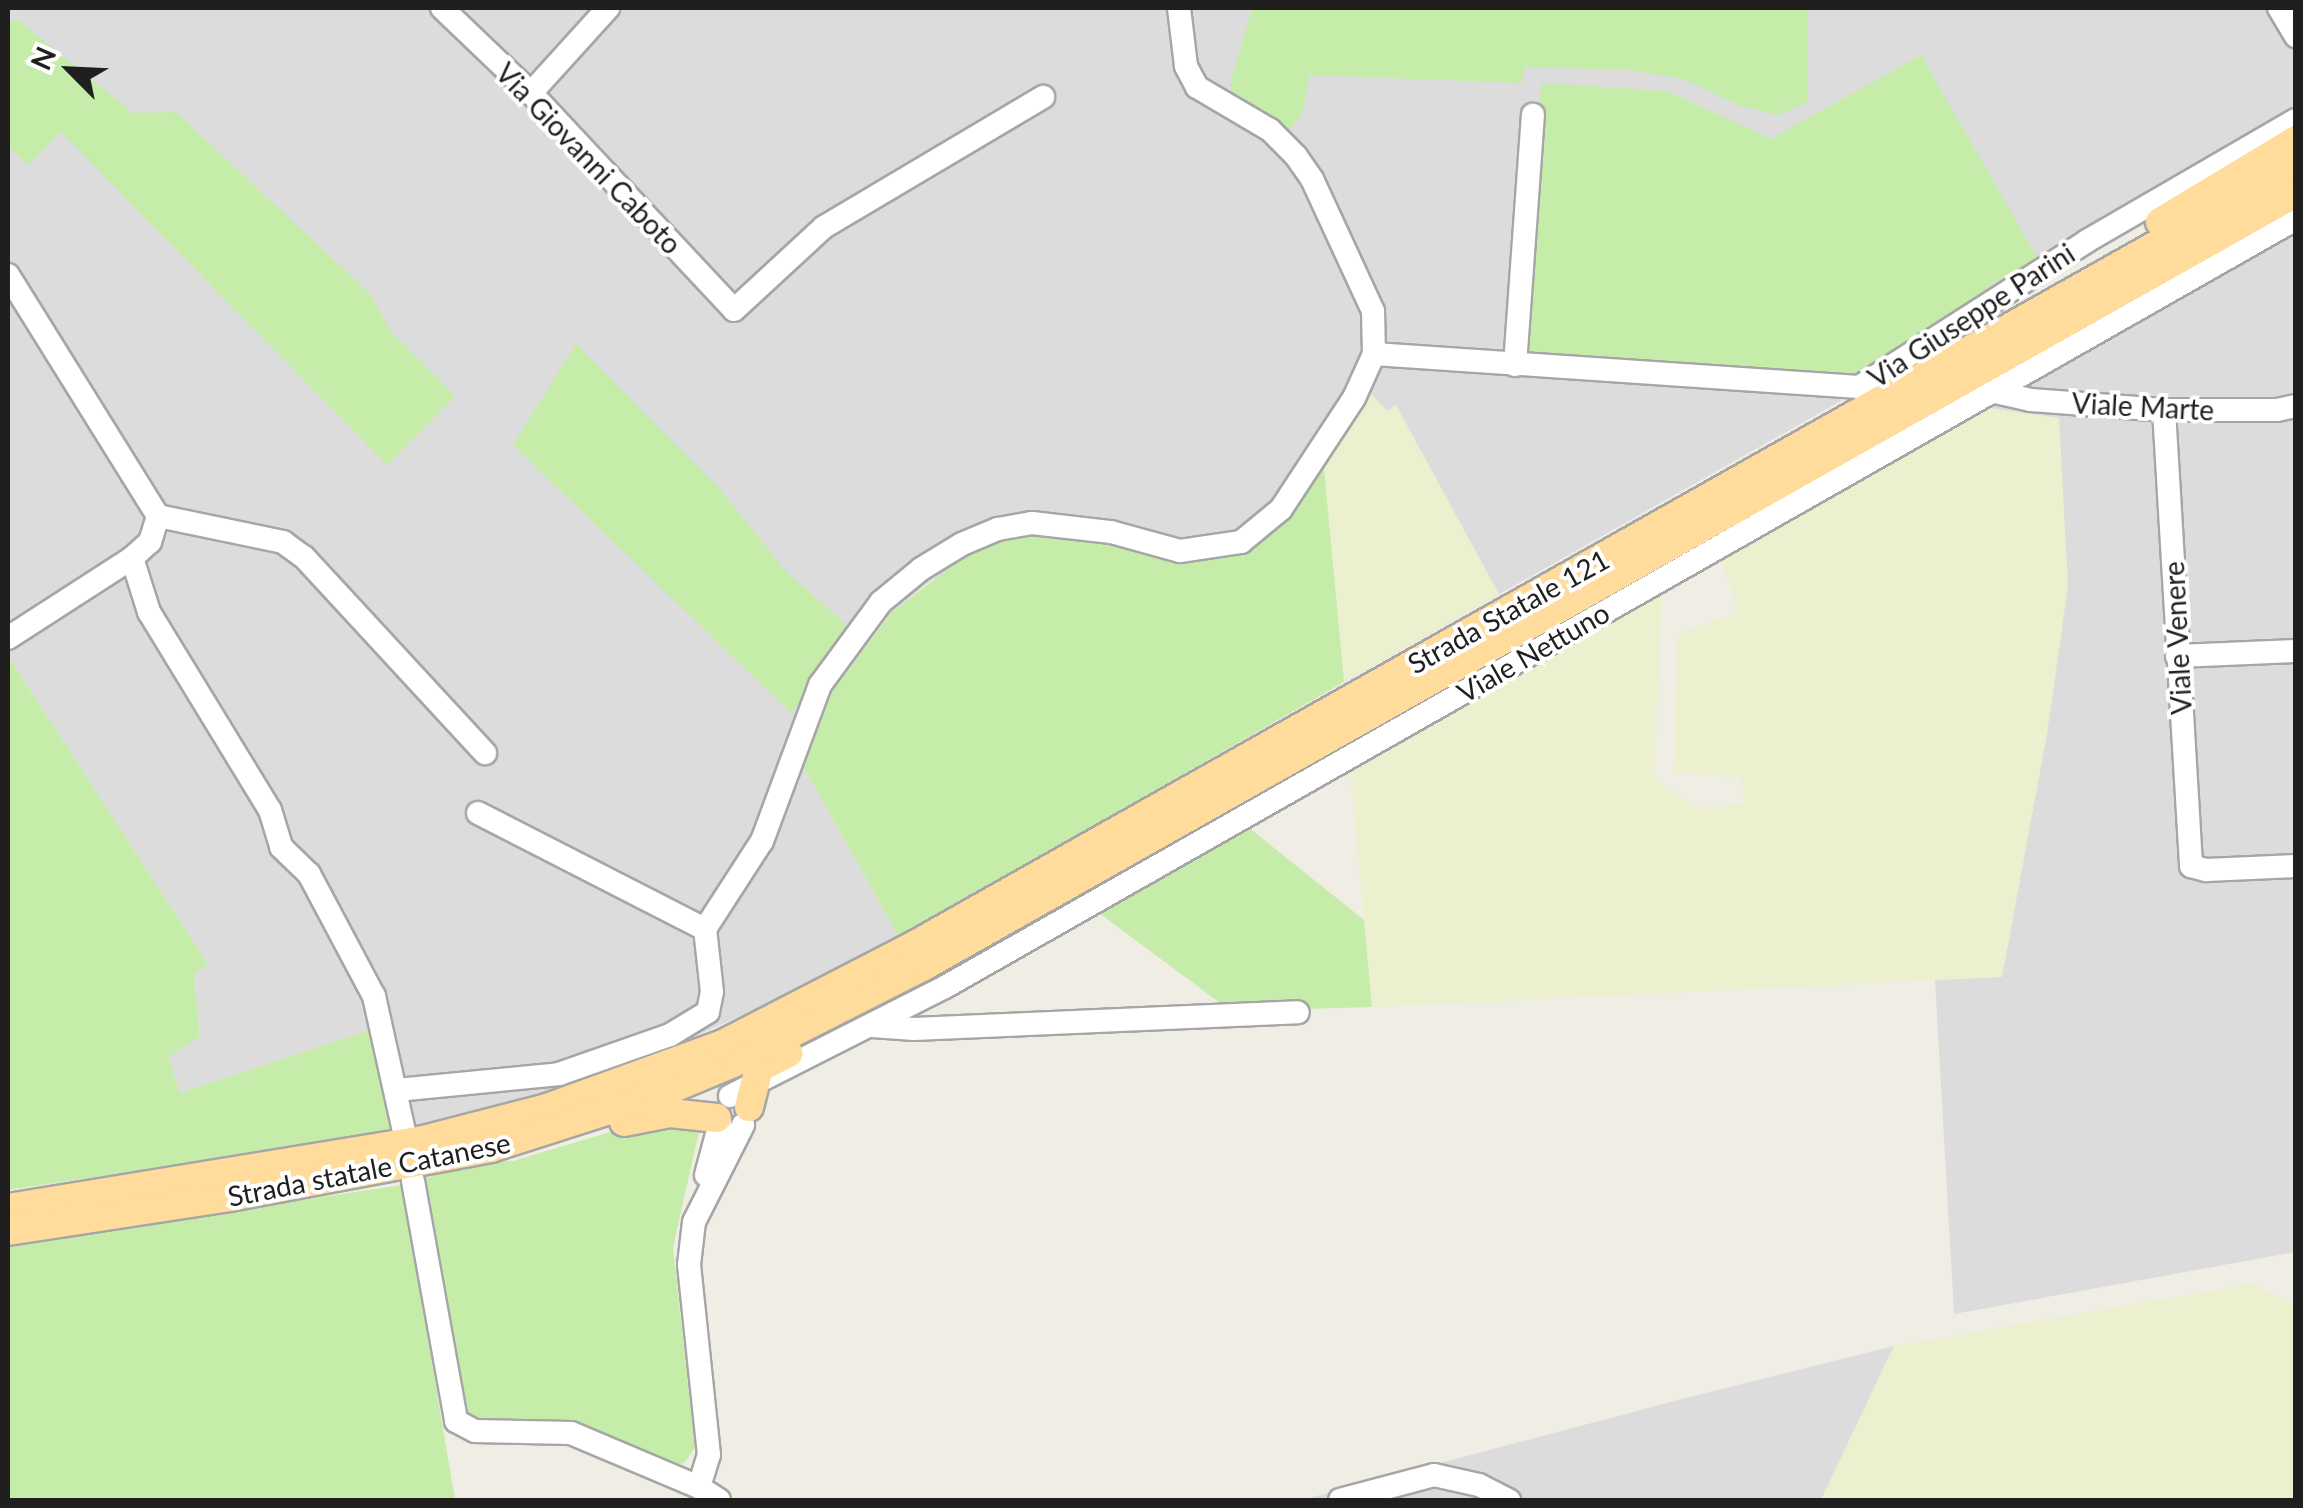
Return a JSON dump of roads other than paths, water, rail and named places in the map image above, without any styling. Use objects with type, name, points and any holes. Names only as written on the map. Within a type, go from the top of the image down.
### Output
[{"type":"main road","points":[[2068,295],[2109,252],[2296,140]]},
{"type":"main road","name":"Strada Statale 121","points":[[718,1058],[2296,166]]},
{"type":"main road","name":"Strada Statale 121","points":[[718,1058],[924,966],[2296,193]]},
{"type":"main road","points":[[491,1148],[555,1144],[657,1114],[741,1106],[759,1068],[864,1014],[924,966]]},
{"type":"main road","name":"Strada statale Catanese","points":[[8,1231],[249,1194],[491,1148],[660,1094],[718,1058]]},
{"type":"main road","name":"Strada statale Catanese","points":[[8,1208],[423,1140],[718,1058]]},
{"type":"street","name":"Via Giovanni Caboto","points":[[442,8],[530,93],[734,310],[824,226],[1043,96]]},
{"type":"street","points":[[530,93],[608,8]]},
{"type":"street","points":[[396,1090],[559,1074],[670,1035],[708,1012],[712,992],[705,929],[762,841],[820,685],[881,602],[962,544],[1032,522],[1111,532],[1180,550],[1241,542],[1281,510],[1354,398],[1374,354],[1373,311],[1312,179],[1270,130],[1197,87],[1186,66],[1179,8]]},
{"type":"street","points":[[2280,8],[2296,36]]},
{"type":"street","points":[[1515,365],[1533,115]]},
{"type":"street","name":"Via Giuseppe Parini","points":[[1374,354],[1859,387],[2087,241],[2296,120]]},
{"type":"street","name":"Viale Nettuno","points":[[741,1106],[872,1026],[2296,219]]},
{"type":"street","points":[[8,275],[158,516],[283,542],[304,557],[486,753]]},
{"type":"street","name":"Viale Marte","points":[[1991,391],[2031,400],[2164,410],[2278,410],[2296,406]]},
{"type":"street","name":"Viale Venere","points":[[2164,410],[2191,866],[2206,870],[2296,866]]},
{"type":"street","points":[[8,638],[132,558],[150,542],[158,516]]},
{"type":"street","points":[[132,558],[149,612],[270,810],[281,848],[309,874],[374,996],[404,1131]]},
{"type":"street","points":[[2177,656],[2296,651]]},
{"type":"street","points":[[478,813],[705,929]]},
{"type":"street","points":[[872,1026],[914,1029],[1298,1012]]},
{"type":"street","points":[[413,1181],[456,1421],[475,1431],[571,1433],[696,1492],[709,1455],[689,1265],[694,1222],[741,1106]]},
{"type":"street","points":[[1340,1500],[1434,1475],[1479,1485],[1510,1500]]}]
